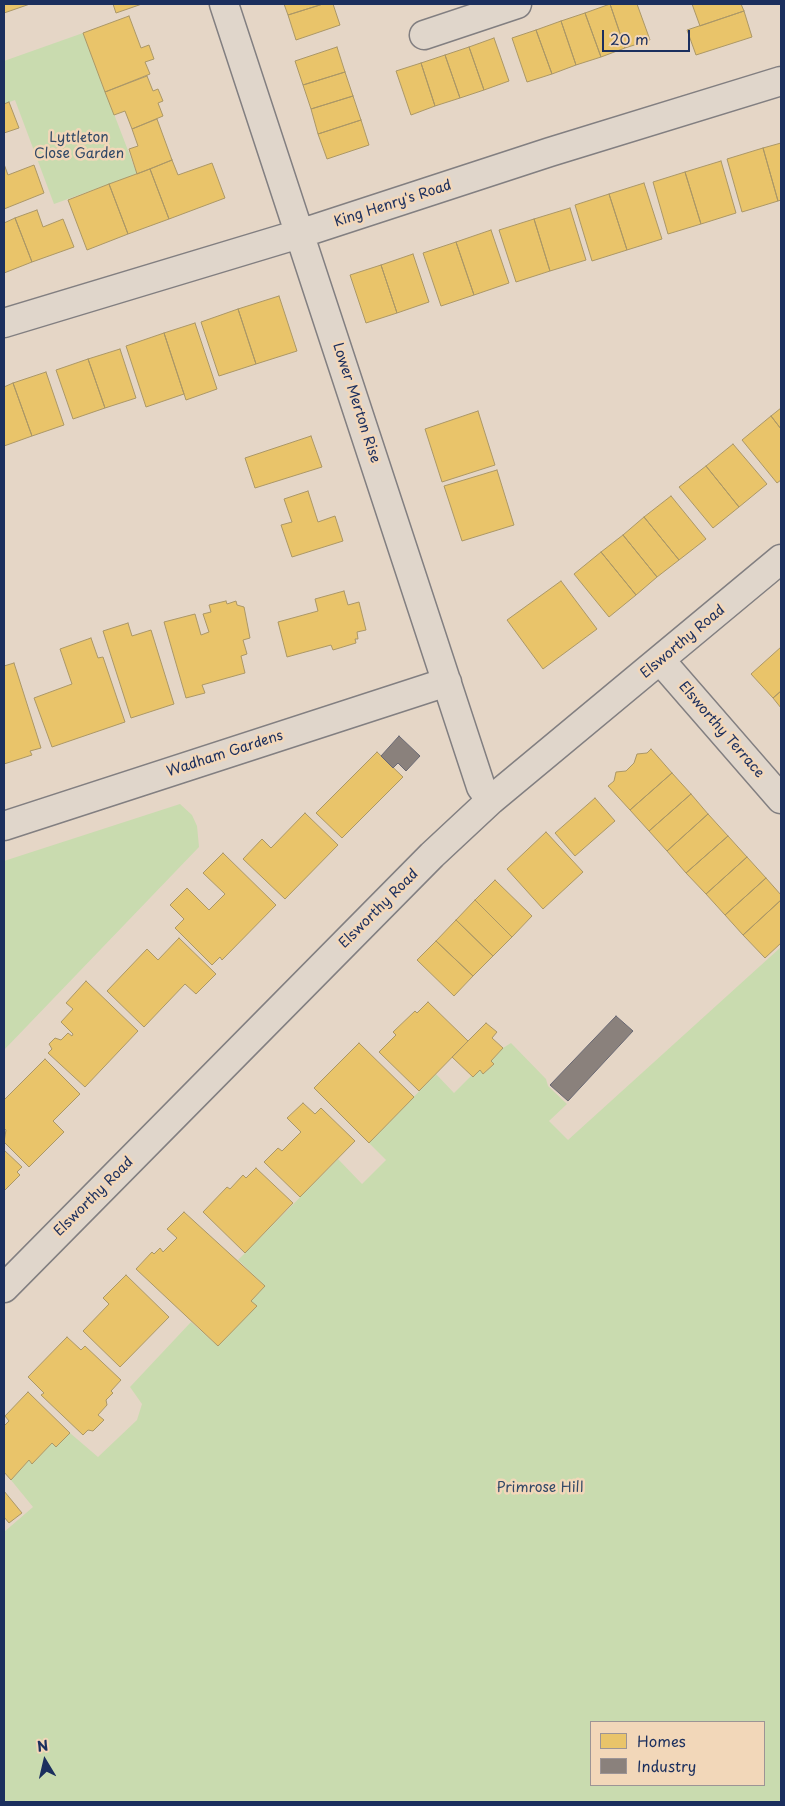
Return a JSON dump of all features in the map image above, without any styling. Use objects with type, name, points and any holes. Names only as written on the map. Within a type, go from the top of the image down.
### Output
[{"type":"street","name":"Lower Merton Rise","points":[[224,4],[299,234],[339,349],[481,787],[491,800]]},
{"type":"street","points":[[424,35],[488,8],[517,4]]},
{"type":"street","name":"King Henry's Road","points":[[4,323],[299,234],[560,149],[781,81]]},
{"type":"street","name":"Elsworthy Road","points":[[4,1288],[432,855],[491,800],[661,661],[781,559]]},
{"type":"street","name":"Elsworthy Terrace","points":[[661,661],[781,799]]},
{"type":"street","name":"Wadham Gardens","points":[[4,826],[447,682]]},
{"type":"green space","name":"Lyttleton Close Garden","points":[[83,33],[137,174],[54,204],[15,100],[4,104],[4,61]]},
{"type":"green space","points":[[180,804],[192,815],[197,826],[199,847],[4,1050],[4,861]]},
{"type":"green space","name":"Primrose Hill","points":[[781,947],[781,1802],[4,1802],[4,1532],[33,1507],[11,1480],[29,1460],[32,1464],[52,1443],[56,1446],[70,1433],[98,1457],[137,1420],[142,1404],[130,1387],[191,1322],[218,1346],[256,1306],[251,1301],[265,1286],[238,1260],[338,1159],[362,1184],[386,1160],[369,1143],[436,1074],[454,1093],[480,1070],[483,1074],[494,1064],[491,1061],[503,1048],[511,1043],[546,1079],[548,1086],[567,1104],[549,1121],[568,1140]]},
{"type":"building: Homes","points":[[4,4],[30,4],[4,13]]},
{"type":"building: Homes","points":[[113,4],[142,4],[116,13]]},
{"type":"building: Homes","points":[[284,4],[323,4],[288,15]]},
{"type":"building: Homes","points":[[323,4],[333,4],[340,25],[296,40],[288,15]]},
{"type":"building: Homes","points":[[610,4],[637,4],[650,40],[625,48]]},
{"type":"building: Homes","points":[[610,4],[625,48],[601,57],[585,13]]},
{"type":"building: Homes","points":[[692,4],[741,4],[744,11],[700,26]]},
{"type":"building: Homes","points":[[744,11],[752,37],[696,55],[687,30]]},
{"type":"building: Homes","points":[[585,13],[601,57],[576,65],[561,21]]},
{"type":"building: Homes","points":[[129,16],[141,48],[149,45],[154,59],[145,62],[150,74],[105,92],[83,33]]},
{"type":"building: Homes","points":[[561,21],[576,65],[552,74],[536,30]]},
{"type":"building: Homes","points":[[536,30],[552,74],[527,82],[512,38]]},
{"type":"building: Homes","points":[[494,38],[509,81],[484,90],[469,47]]},
{"type":"building: Homes","points":[[337,47],[345,72],[303,85],[295,61]]},
{"type":"building: Homes","points":[[469,47],[484,90],[460,98],[445,55]]},
{"type":"building: Homes","points":[[445,55],[460,98],[435,106],[421,63]]},
{"type":"building: Homes","points":[[421,63],[435,106],[411,115],[396,71]]},
{"type":"building: Homes","points":[[345,72],[353,96],[311,109],[303,85]]},
{"type":"building: Homes","points":[[147,76],[153,91],[158,89],[163,101],[158,103],[163,116],[132,129],[125,111],[114,115],[105,92]]},
{"type":"building: Homes","points":[[353,96],[361,120],[318,134],[311,109]]},
{"type":"building: Homes","points":[[9,102],[19,128],[4,133],[4,104]]},
{"type":"building: Homes","points":[[157,119],[172,160],[137,174],[129,149],[138,146],[132,129]]},
{"type":"building: Homes","points":[[361,120],[369,145],[327,159],[318,134]]},
{"type":"building: Homes","points":[[781,143],[781,200],[778,201],[763,148]]},
{"type":"building: Homes","points":[[763,148],[778,201],[742,212],[727,159]]},
{"type":"building: Homes","points":[[172,160],[178,175],[212,163],[225,198],[169,219],[150,169]]},
{"type":"building: Homes","points":[[721,161],[736,213],[701,224],[685,172]]},
{"type":"building: Homes","points":[[4,164],[8,175],[34,165],[44,193],[4,209]]},
{"type":"building: Homes","points":[[150,169],[169,219],[128,234],[109,184]]},
{"type":"building: Homes","points":[[685,172],[701,224],[668,234],[653,182]]},
{"type":"building: Homes","points":[[644,183],[662,239],[627,250],[609,194]]},
{"type":"building: Homes","points":[[109,184],[128,234],[87,250],[68,200]]},
{"type":"building: Homes","points":[[609,194],[627,250],[592,261],[575,205]]},
{"type":"building: Homes","points":[[570,208],[586,260],[550,271],[534,219]]},
{"type":"building: Homes","points":[[37,210],[43,227],[63,219],[74,247],[32,262],[15,218]]},
{"type":"building: Homes","points":[[15,218],[32,262],[4,273],[4,223]]},
{"type":"building: Homes","points":[[534,219],[550,271],[516,282],[499,230]]},
{"type":"building: Homes","points":[[491,230],[509,283],[474,295],[456,242]]},
{"type":"building: Homes","points":[[456,242],[474,295],[441,306],[423,253]]},
{"type":"building: Homes","points":[[413,254],[429,302],[397,313],[381,265]]},
{"type":"building: Homes","points":[[381,265],[397,313],[366,323],[350,275]]},
{"type":"building: Homes","points":[[279,296],[297,351],[256,364],[238,309]]},
{"type":"building: Homes","points":[[238,309],[256,364],[219,376],[201,322]]},
{"type":"building: Homes","points":[[195,323],[217,389],[186,400],[164,333]]},
{"type":"building: Homes","points":[[164,333],[184,394],[146,407],[126,346]]},
{"type":"building: Homes","points":[[120,349],[136,398],[105,408],[88,359]]},
{"type":"building: Homes","points":[[88,359],[105,408],[73,419],[56,370]]},
{"type":"building: Homes","points":[[46,372],[64,425],[32,436],[13,383]]},
{"type":"building: Homes","points":[[13,383],[32,436],[4,446],[4,387]]},
{"type":"building: Homes","points":[[781,408],[781,429],[771,416]]},
{"type":"building: Homes","points":[[478,411],[495,465],[442,482],[425,429]]},
{"type":"building: Homes","points":[[771,416],[781,429],[781,480],[777,483],[742,440]]},
{"type":"building: Homes","points":[[311,436],[322,467],[255,488],[245,458]]},
{"type":"building: Homes","points":[[733,444],[767,484],[739,507],[706,466]]},
{"type":"building: Homes","points":[[706,466],[739,507],[713,528],[679,487]]},
{"type":"building: Homes","points":[[497,470],[514,525],[462,541],[444,486]]},
{"type":"building: Homes","points":[[308,491],[318,522],[335,516],[343,541],[292,557],[281,525],[292,522],[284,499]]},
{"type":"building: Homes","points":[[671,496],[706,539],[679,560],[644,517]]},
{"type":"building: Homes","points":[[644,517],[679,560],[657,577],[623,535]]},
{"type":"building: Homes","points":[[623,535],[657,577],[636,595],[601,552]]},
{"type":"building: Homes","points":[[601,552],[636,595],[609,617],[574,574]]},
{"type":"building: Homes","points":[[561,581],[597,629],[543,669],[507,620]]},
{"type":"building: Homes","points":[[344,591],[348,605],[359,602],[366,630],[357,632],[358,639],[355,639],[356,643],[333,650],[331,645],[287,657],[278,622],[318,611],[315,599]]},
{"type":"building: Homes","points":[[226,601],[227,604],[236,601],[237,605],[244,607],[250,638],[243,640],[247,654],[241,656],[245,673],[202,685],[205,693],[186,698],[164,622],[195,614],[201,635],[209,632],[203,614],[211,612],[209,605]]},
{"type":"building: Homes","points":[[128,623],[132,636],[151,630],[174,704],[131,718],[103,631]]},
{"type":"building: Homes","points":[[91,638],[98,658],[103,657],[125,722],[52,747],[34,698],[72,684],[60,649]]},
{"type":"building: Homes","points":[[781,647],[781,691],[773,698],[751,674]]},
{"type":"building: Homes","points":[[14,663],[41,748],[30,751],[32,755],[4,764],[4,666]]},
{"type":"building: Homes","points":[[781,691],[781,708],[773,698]]},
{"type":"building: Homes","points":[[651,749],[672,773],[630,810],[608,786],[614,781],[616,772],[626,771],[634,763],[637,754],[647,753]]},
{"type":"building: Homes","points":[[377,752],[403,777],[342,838],[316,813]]},
{"type":"building: Homes","points":[[672,773],[691,794],[649,831],[630,810]]},
{"type":"building: Homes","points":[[691,794],[708,814],[667,851],[649,831]]},
{"type":"building: Homes","points":[[595,798],[615,821],[575,856],[555,833]]},
{"type":"building: Homes","points":[[305,813],[338,845],[285,899],[243,859],[262,839],[271,848]]},
{"type":"building: Homes","points":[[708,814],[728,836],[686,873],[667,851]]},
{"type":"building: Homes","points":[[546,832],[583,872],[543,909],[507,869]]},
{"type":"building: Homes","points":[[728,836],[747,857],[706,894],[686,873]]},
{"type":"building: Homes","points":[[223,853],[276,905],[222,960],[220,957],[212,965],[175,928],[184,919],[170,905],[187,888],[209,910],[225,894],[203,873]]},
{"type":"building: Homes","points":[[747,857],[766,878],[725,915],[706,894]]},
{"type":"building: Homes","points":[[766,878],[781,895],[781,900],[743,935],[725,915]]},
{"type":"building: Homes","points":[[495,880],[532,916],[512,937],[475,900]]},
{"type":"building: Homes","points":[[475,900],[512,937],[493,956],[456,920]]},
{"type":"building: Homes","points":[[781,900],[781,943],[765,958],[743,935]]},
{"type":"building: Homes","points":[[456,920],[493,956],[473,976],[436,941]]},
{"type":"building: Homes","points":[[179,938],[216,974],[196,994],[185,984],[144,1027],[107,991],[147,949],[158,960]]},
{"type":"building: Homes","points":[[436,941],[473,976],[454,996],[417,960]]},
{"type":"building: Homes","points":[[86,981],[138,1031],[85,1087],[48,1053],[52,1049],[49,1044],[55,1038],[61,1040],[68,1033],[72,1036],[73,1034],[61,1022],[73,1009],[66,1003]]},
{"type":"building: Homes","points":[[428,1002],[468,1041],[419,1091],[379,1052],[396,1035],[393,1032],[415,1011],[417,1013]]},
{"type":"building: Homes","points":[[486,1023],[497,1032],[492,1038],[503,1048],[491,1061],[494,1064],[483,1074],[480,1070],[473,1077],[452,1057]]},
{"type":"building: Homes","points":[[359,1043],[414,1097],[369,1143],[314,1088]]},
{"type":"building: Homes","points":[[45,1059],[80,1094],[53,1121],[64,1132],[29,1167],[4,1142],[6,1130],[4,1128],[4,1100]]},
{"type":"building: Homes","points":[[303,1103],[315,1114],[321,1108],[355,1141],[300,1197],[264,1162],[278,1148],[282,1151],[301,1132],[287,1118]]},
{"type":"building: Homes","points":[[4,1150],[22,1167],[17,1172],[20,1175],[4,1191]]},
{"type":"building: Homes","points":[[256,1168],[293,1203],[245,1253],[203,1212],[227,1187],[230,1189],[243,1175],[246,1178]]},
{"type":"building: Homes","points":[[184,1212],[265,1286],[251,1301],[257,1306],[218,1346],[136,1269],[152,1252],[154,1254],[160,1248],[163,1252],[177,1238],[167,1229]]},
{"type":"building: Homes","points":[[126,1275],[169,1317],[120,1367],[83,1331],[109,1304],[103,1298]]},
{"type":"building: Homes","points":[[67,1337],[81,1350],[85,1346],[121,1380],[111,1391],[113,1393],[106,1400],[107,1405],[98,1415],[104,1420],[93,1431],[88,1430],[83,1435],[41,1395],[44,1393],[28,1377]]},
{"type":"building: Homes","points":[[28,1392],[70,1433],[56,1447],[52,1443],[32,1464],[29,1460],[11,1480],[4,1472],[4,1426],[9,1421],[5,1416]]},
{"type":"building: Homes","points":[[4,1491],[22,1513],[9,1523],[4,1517]]},
{"type":"building: Industry","points":[[399,736],[420,756],[406,771],[398,763],[393,768],[381,756]]},
{"type":"building: Industry","points":[[616,1016],[633,1031],[568,1101],[550,1085]]}]
